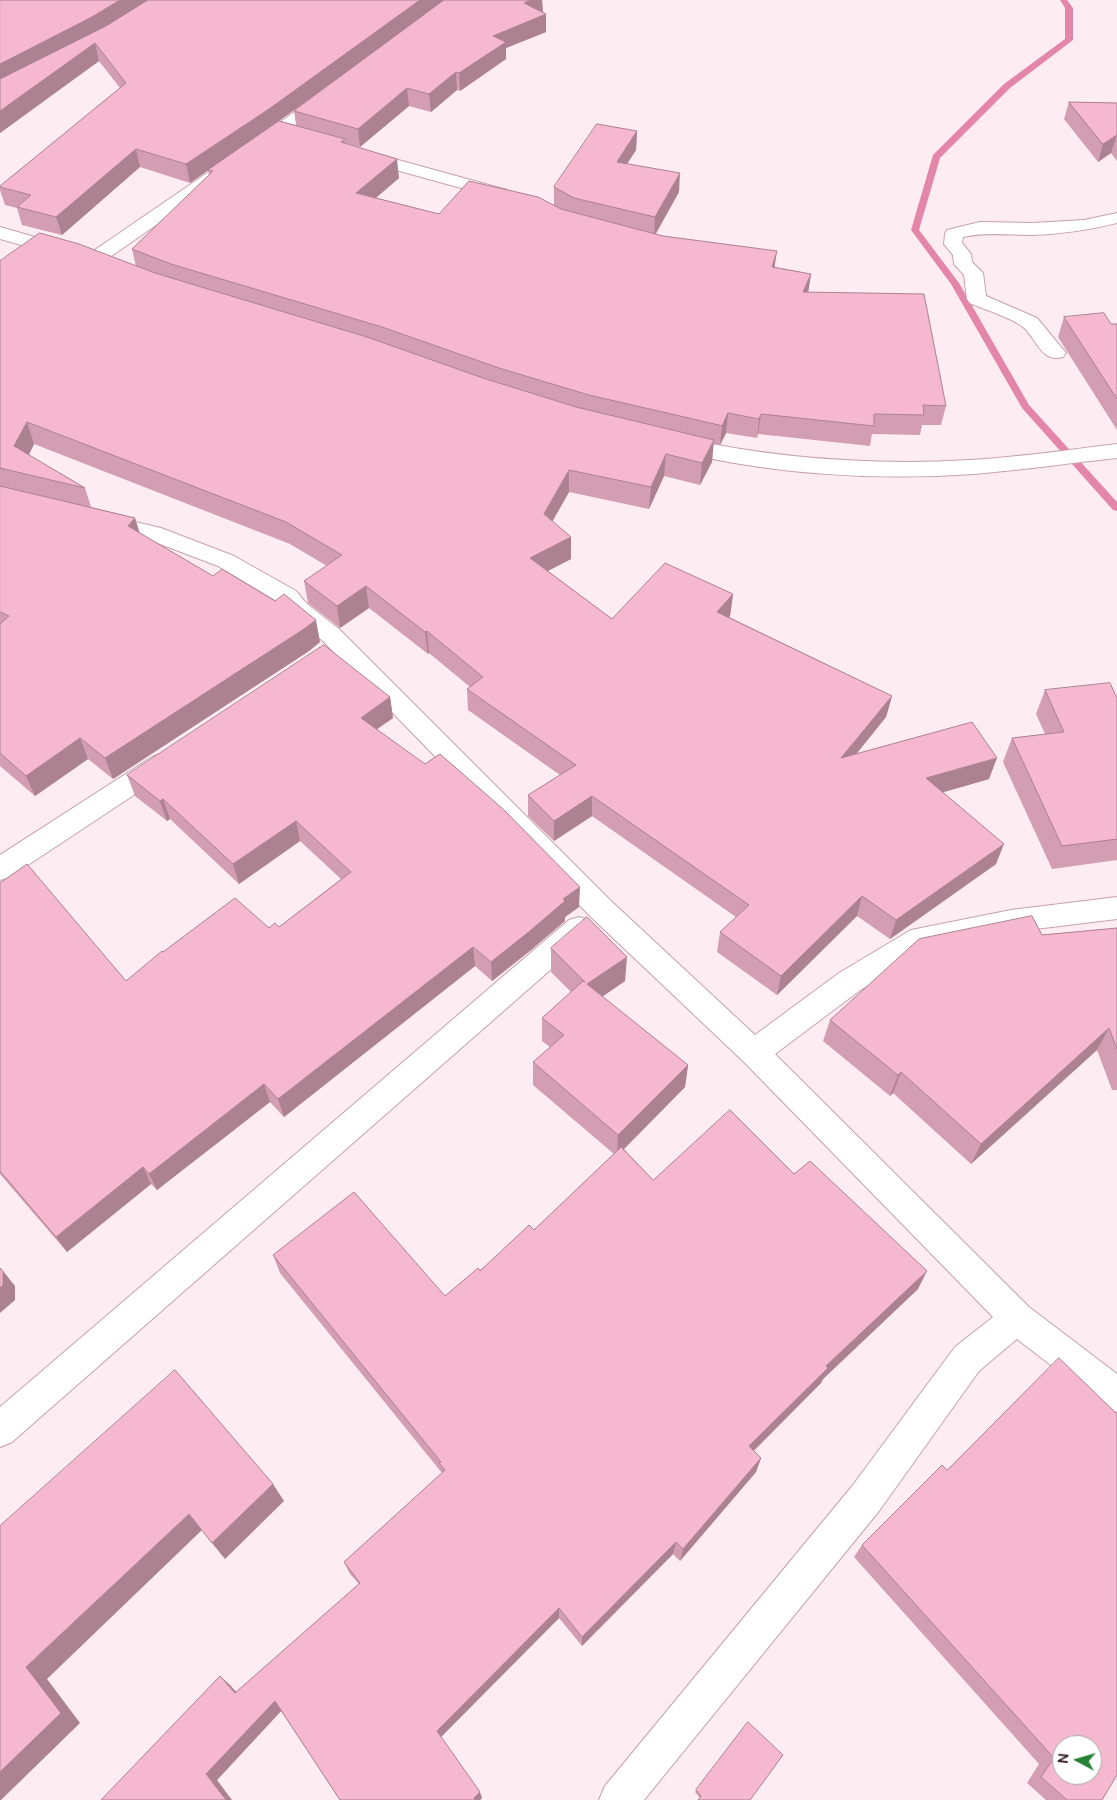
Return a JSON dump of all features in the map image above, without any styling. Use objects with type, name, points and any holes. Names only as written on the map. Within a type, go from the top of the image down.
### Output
[{"type":"street","points":[[247,154],[341,86]]},
{"type":"street","points":[[279,132],[298,137]]},
{"type":"street","points":[[344,150],[479,187],[514,199]]},
{"type":"street","points":[[0,233],[102,264],[230,166]]},
{"type":"street","points":[[1056,353],[1030,322],[977,299],[973,273],[963,264],[962,254],[953,244],[954,234],[980,228],[1033,229],[1084,226],[1117,218]]},
{"type":"street","points":[[660,440],[717,454],[830,466],[908,469],[953,468],[1023,462],[1116,451]]},
{"type":"street","points":[[83,517],[153,534],[226,561],[288,597],[299,610],[331,635],[331,650],[754,1053],[1017,1318],[1117,1395]]},
{"type":"street","points":[[0,869],[182,750]]},
{"type":"street","points":[[754,1053],[849,982],[921,938],[1011,921],[1117,908]]},
{"type":"street","points":[[0,1430],[601,909]]},
{"type":"street","points":[[619,1800],[866,1498],[967,1359],[1017,1318]]},
{"type":"building","points":[[0,0],[120,0],[92,17],[0,64]]},
{"type":"building","points":[[148,0],[420,0],[269,109],[186,164],[136,149],[56,217],[17,207],[31,195],[0,186],[126,83],[95,43],[0,111],[0,79],[106,26]]},
{"type":"building","points":[[444,0],[531,0],[524,3],[546,14],[493,36],[506,42],[459,73],[456,72],[429,94],[407,88],[358,129],[294,111]]},
{"type":"building","points":[[1069,102],[1117,103],[1117,135],[1103,144]]},
{"type":"building","points":[[279,121],[345,139],[341,142],[397,159],[356,193],[439,214],[469,181],[538,197],[561,209],[663,236],[777,251],[772,267],[811,274],[803,292],[924,294],[946,406],[923,405],[924,415],[874,414],[874,426],[761,414],[759,419],[728,413],[722,426],[589,395],[499,368],[382,327],[171,264],[132,249],[213,171],[208,170]]},
{"type":"building","points":[[597,124],[637,131],[617,162],[680,173],[655,217],[574,198],[554,187]]},
{"type":"building","points":[[40,233],[79,244],[155,273],[367,337],[483,378],[576,407],[714,440],[702,463],[666,454],[651,487],[569,470],[544,514],[571,537],[530,558],[612,619],[665,563],[733,594],[717,612],[892,696],[841,758],[972,722],[997,758],[926,778],[1004,844],[896,920],[862,896],[781,976],[720,932],[749,905],[592,796],[554,821],[528,795],[576,765],[467,689],[483,677],[427,631],[425,632],[366,586],[337,606],[304,581],[342,555],[286,522],[27,422],[14,446],[85,488],[0,468],[0,261]]},
{"type":"building","points":[[1104,313],[1111,324],[1117,324],[1117,399],[1064,317]]},
{"type":"building","points":[[0,486],[135,518],[128,526],[213,576],[222,569],[275,601],[284,594],[316,620],[105,758],[80,738],[26,776],[0,753],[0,624],[9,616],[0,612]]},
{"type":"building","points":[[324,645],[390,697],[361,718],[425,764],[440,754],[503,809],[580,887],[563,899],[565,901],[491,962],[473,947],[278,1099],[264,1084],[149,1174],[143,1167],[56,1237],[0,1171],[0,883],[27,864],[126,981],[162,951],[235,898],[269,928],[275,923],[279,927],[351,872],[296,821],[233,864],[163,799],[160,801],[127,775]]},
{"type":"building","points":[[1110,683],[1117,698],[1117,839],[1062,846],[1012,738],[1064,732],[1045,690]]},
{"type":"building","points":[[1032,916],[1042,935],[1117,928],[1117,1049],[1109,1028],[981,1144],[901,1072],[898,1075],[830,1020],[919,939]]},
{"type":"building","points":[[587,917],[627,957],[587,984],[688,1065],[618,1135],[533,1062],[564,1035],[542,1018],[583,981],[585,982],[551,948]]},
{"type":"building","points":[[730,1110],[794,1174],[810,1161],[927,1271],[826,1366],[828,1368],[749,1446],[761,1458],[683,1549],[676,1542],[582,1637],[559,1608],[437,1731],[480,1792],[474,1798],[475,1800],[340,1800],[275,1701],[206,1774],[226,1800],[101,1800],[220,1676],[235,1693],[360,1583],[344,1562],[445,1470],[439,1463],[441,1462],[273,1255],[354,1192],[445,1296],[478,1268],[480,1271],[529,1225],[534,1230],[621,1147],[653,1180]]},
{"type":"building","points":[[0,1268],[3,1271],[3,1285],[0,1288]]},
{"type":"building","points":[[1059,1358],[1117,1414],[1117,1775],[1102,1800],[1067,1800],[1041,1777],[1052,1761],[1052,1785],[1102,1785],[1102,1735],[1052,1735],[1052,1756],[862,1545],[942,1465],[947,1470]]},
{"type":"building","points":[[175,1370],[273,1484],[212,1543],[189,1514],[26,1667],[61,1713],[0,1772],[0,1526]]},
{"type":"building","points":[[748,1722],[783,1755],[750,1800],[698,1800],[701,1796],[696,1790]]},
{"type":"waterway","points":[[1063,0],[1069,8],[1069,40],[1007,86],[936,157],[915,230],[955,283],[1025,406],[1117,508]]}]
